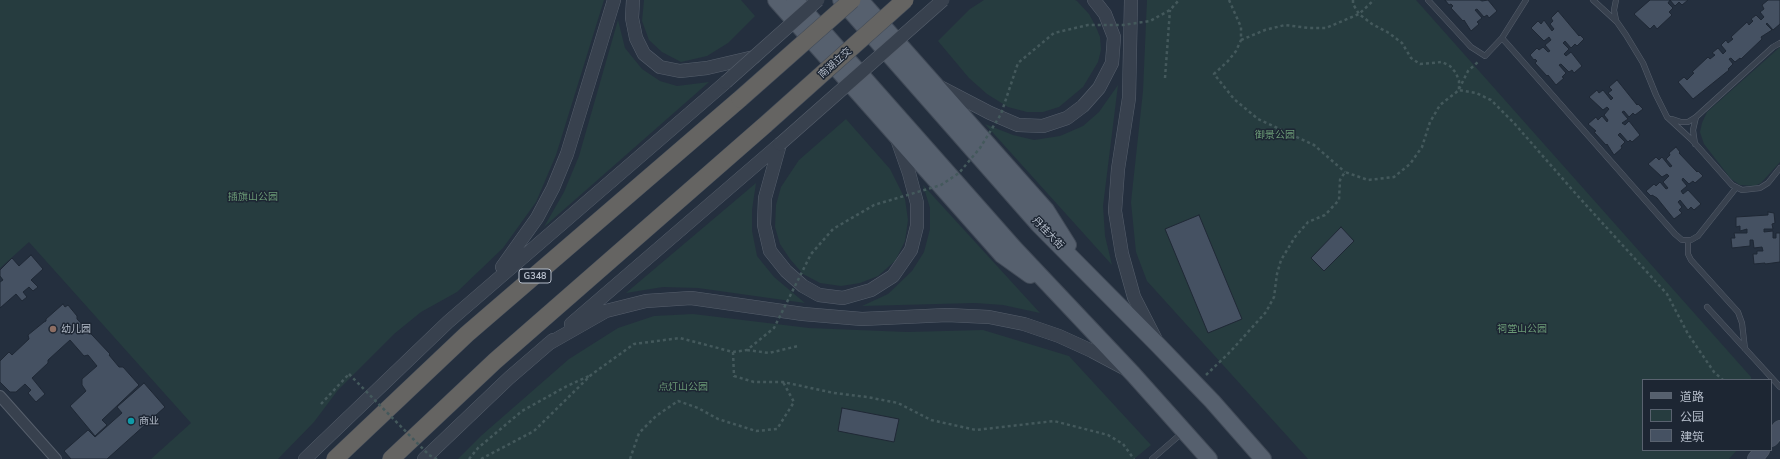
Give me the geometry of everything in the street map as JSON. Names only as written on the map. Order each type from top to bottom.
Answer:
[{"type":"highway","name":"G348","points":[[335,459],[467,334],[740,99],[852,0]]},
{"type":"highway","name":"南湖立交","points":[[391,459],[495,361],[765,125],[905,0]]},
{"type":"main road","points":[[776,0],[1002,254],[1062,299]]},
{"type":"main road","points":[[795,0],[1010,243],[1134,374],[1209,459]]},
{"type":"main road","name":"丹桂大街","points":[[841,0],[1039,225],[1157,344],[1263,459]]},
{"type":"main road","points":[[860,0],[1046,210],[1086,271]]},
{"type":"main road","points":[[1772,438],[1780,428]]},
{"type":"main road","points":[[1755,459],[1761,451]]},
{"type":"street","points":[[484,290],[537,218],[553,188],[567,154],[614,0]]},
{"type":"street","points":[[633,0],[632,18],[636,38],[644,54],[660,67],[680,71],[707,68],[754,57]]},
{"type":"street","points":[[304,459],[442,327],[726,82],[818,0]]},
{"type":"street","points":[[424,459],[509,378],[780,144],[943,0]]},
{"type":"street","points":[[935,84],[990,113],[1018,125],[1043,126],[1067,118],[1083,106],[1099,88],[1112,63],[1114,37],[1105,14],[1094,0]]},
{"type":"street","points":[[1131,0],[1128,98],[1118,169],[1115,211],[1122,254],[1134,297],[1157,344]]},
{"type":"street","points":[[780,144],[765,198],[764,225],[770,251],[786,271],[803,286],[819,295],[843,298],[871,290],[893,276],[911,250],[917,226],[917,202],[909,173],[895,134]]},
{"type":"street","points":[[548,344],[606,311],[646,301],[691,298],[803,314],[862,319],[947,315],[989,317],[1024,324],[1059,336],[1092,350],[1134,374]]},
{"type":"street","points":[[0,396],[56,459]]},
{"type":"lane","points":[[1428,0],[1471,47],[1486,56],[1502,38],[1526,0]]},
{"type":"lane","points":[[1593,0],[1617,22],[1636,49],[1667,117],[1696,144],[1725,178],[1736,188],[1750,190],[1760,188],[1768,183],[1780,168]]},
{"type":"lane","points":[[1616,0],[1614,10],[1617,22]]},
{"type":"lane","points":[[1502,38],[1675,234],[1682,240],[1695,238],[1701,234],[1736,188]]},
{"type":"lane","points":[[1667,117],[1681,122],[1688,122],[1696,117],[1773,47],[1780,43]]},
{"type":"lane","points":[[1696,117],[1693,130],[1696,144]]},
{"type":"lane","points":[[1688,240],[1688,254],[1691,260],[1738,312],[1742,323],[1745,349]]},
{"type":"lane","points":[[1707,307],[1780,387]]},
{"type":"lane","points":[[1152,459],[1184,431]]},
{"type":"path","points":[[747,350],[774,328],[811,254],[833,229],[874,205],[906,194],[941,185],[959,173],[980,148],[1001,114],[1018,63],[1054,33],[1088,25],[1123,25],[1150,21],[1170,10],[1179,0]]},
{"type":"path","points":[[1230,0],[1241,27],[1241,40],[1236,51],[1228,62],[1214,74],[1234,99],[1258,119],[1314,145],[1345,172],[1368,180],[1394,177],[1410,164],[1422,147],[1430,122],[1440,105],[1459,90],[1468,71],[1486,56]]},
{"type":"path","points":[[1353,0],[1353,4],[1359,14],[1402,43],[1411,58],[1420,64],[1442,62],[1450,66],[1456,73],[1459,81],[1459,90]]},
{"type":"path","points":[[1241,40],[1265,30],[1285,26],[1326,28],[1359,14],[1374,0]]},
{"type":"path","points":[[1165,78],[1170,10]]},
{"type":"path","points":[[1459,90],[1476,93],[1491,100],[1514,122],[1576,194],[1667,294],[1688,334],[1714,372],[1723,379]]},
{"type":"path","points":[[1196,385],[1230,352],[1266,312],[1274,297],[1277,274],[1281,260],[1295,237],[1308,222],[1325,215],[1339,200],[1340,180],[1345,172]]},
{"type":"path","points":[[481,459],[534,431],[591,375],[634,344],[680,338],[733,352],[747,350],[769,353],[798,346]]},
{"type":"path","points":[[733,352],[734,376],[754,382],[783,382],[834,393],[898,403],[931,420],[976,430],[1054,421],[1108,434],[1124,444],[1134,459]]},
{"type":"path","points":[[321,404],[349,374],[429,455],[437,459]]},
{"type":"path","points":[[469,459],[478,448],[522,411],[567,386],[591,375]]},
{"type":"path","points":[[630,459],[639,433],[656,416],[678,402],[698,408],[718,419],[756,431],[777,429],[794,402],[783,382]]},
{"type":"green space","name":"插旗山公园","points":[[0,0],[604,0],[556,155],[536,202],[503,248],[457,292],[421,312],[394,334],[338,390],[314,422],[278,459],[151,459],[191,423],[29,242],[0,268]]},
{"type":"green space","points":[[644,0],[741,0],[755,16],[728,43],[707,56],[681,62],[662,52],[649,40],[642,21]]},
{"type":"green space","points":[[984,0],[1077,1],[1089,14],[1096,27],[1100,37],[1101,50],[1098,62],[1083,87],[1059,107],[1043,112],[1027,112],[1008,107],[987,94],[969,78],[938,41],[970,9]]},
{"type":"green space","points":[[1147,0],[1416,0],[1751,377],[1751,379],[1642,379],[1642,451],[1736,451],[1729,459],[1308,459],[1147,281],[1136,252],[1131,202],[1143,91]]},
{"type":"green space","points":[[618,20],[625,48],[642,69],[660,81],[677,86],[709,82],[544,227],[564,192],[579,156]]},
{"type":"green space","points":[[1780,47],[1780,162],[1761,183],[1754,186],[1740,185],[1731,179],[1704,144],[1700,132],[1702,123],[1707,112]]},
{"type":"green space","points":[[1118,85],[1103,206],[1105,236],[1112,265],[985,124],[1013,135],[1034,140],[1060,136],[1083,126],[1099,112]]},
{"type":"green space","points":[[846,119],[890,169],[905,199],[908,220],[905,241],[895,261],[878,276],[860,283],[841,286],[820,283],[803,274],[780,244],[775,227],[776,205],[781,187],[799,160]]},
{"type":"green space","points":[[756,183],[752,210],[752,231],[757,256],[774,277],[805,303],[698,288],[663,287],[626,293]]},
{"type":"green space","points":[[923,185],[1040,313],[1003,305],[975,303],[862,306],[888,294],[912,271],[924,252],[930,229],[930,208]]},
{"type":"green space","name":"点灯山公园","points":[[693,314],[809,328],[907,332],[983,330],[1069,356],[1151,445],[1134,459],[458,459],[482,435],[569,359],[618,328],[654,316]]},
{"type":"building","points":[[1445,0],[1488,0],[1497,11],[1489,18],[1487,15],[1484,17],[1477,9],[1475,10],[1482,18],[1477,22],[1479,24],[1471,31],[1464,20],[1463,21],[1451,8],[1453,6],[1451,4],[1449,5]]},
{"type":"building","points":[[1650,0],[1670,0],[1668,3],[1673,8],[1669,12],[1672,15],[1657,29],[1654,25],[1650,29],[1634,14]]},
{"type":"building","points":[[1670,0],[1688,0],[1682,5],[1679,2],[1675,6]]},
{"type":"building","points":[[1768,0],[1780,0],[1780,24],[1773,30],[1767,23],[1766,24],[1772,30],[1761,37],[1762,39],[1741,59],[1740,58],[1735,62],[1731,58],[1729,59],[1733,64],[1728,69],[1729,70],[1693,99],[1678,82],[1684,77],[1687,80],[1694,73],[1692,72],[1708,57],[1710,59],[1715,55],[1712,53],[1718,48],[1723,54],[1726,51],[1721,45],[1726,40],[1728,43],[1733,39],[1731,37],[1747,22],[1749,25],[1753,21],[1751,19],[1756,15],[1761,20],[1764,17],[1760,12],[1764,9],[1762,5]]},
{"type":"building","points":[[1558,11],[1579,36],[1580,35],[1584,39],[1577,46],[1575,44],[1571,48],[1565,41],[1563,43],[1569,49],[1564,54],[1566,56],[1571,52],[1582,66],[1574,73],[1572,70],[1569,72],[1561,64],[1559,65],[1566,73],[1562,77],[1564,78],[1556,85],[1535,63],[1537,61],[1530,55],[1537,48],[1539,50],[1543,47],[1548,52],[1550,51],[1545,45],[1551,40],[1549,37],[1544,41],[1531,28],[1538,21],[1541,24],[1544,20],[1552,31],[1554,29],[1550,24],[1553,21],[1551,18]]},
{"type":"building","points":[[1617,80],[1637,105],[1638,104],[1643,109],[1635,115],[1633,113],[1629,117],[1624,111],[1622,112],[1628,119],[1622,123],[1625,125],[1629,121],[1640,135],[1632,142],[1630,140],[1628,142],[1620,133],[1618,135],[1625,142],[1621,146],[1622,148],[1614,155],[1607,144],[1606,145],[1594,132],[1596,131],[1588,124],[1596,117],[1598,120],[1602,116],[1607,122],[1608,120],[1604,115],[1609,109],[1607,107],[1603,110],[1589,97],[1597,90],[1599,93],[1603,90],[1611,100],[1613,98],[1608,93],[1612,90],[1609,87]]},
{"type":"building","points":[[1676,147],[1680,152],[1679,153],[1697,172],[1698,171],[1703,176],[1695,183],[1693,181],[1689,184],[1683,178],[1682,180],[1687,186],[1681,191],[1683,194],[1688,190],[1701,204],[1694,210],[1691,207],[1688,210],[1680,200],[1678,202],[1682,207],[1679,210],[1682,213],[1674,219],[1657,198],[1652,195],[1651,196],[1646,191],[1654,184],[1656,186],[1660,182],[1666,189],[1668,188],[1663,182],[1669,176],[1667,174],[1662,177],[1648,164],[1656,157],[1659,160],[1662,157],[1670,167],[1672,166],[1666,159],[1670,155],[1669,153]]},
{"type":"building","points":[[1768,212],[1774,213],[1775,223],[1772,224],[1773,229],[1764,229],[1764,232],[1773,231],[1773,238],[1776,238],[1776,233],[1780,233],[1780,262],[1754,264],[1753,254],[1757,254],[1757,251],[1763,251],[1762,247],[1754,248],[1753,240],[1750,240],[1750,246],[1732,248],[1731,238],[1735,238],[1734,233],[1747,233],[1747,229],[1740,231],[1740,226],[1736,227],[1736,217],[1768,215]]},
{"type":"building","points":[[1199,215],[1242,319],[1208,333],[1165,229]]},
{"type":"building","points":[[1341,227],[1354,241],[1324,271],[1311,258]]},
{"type":"building","points":[[31,255],[43,269],[31,280],[38,287],[33,291],[29,287],[23,292],[27,297],[22,301],[16,294],[0,308],[0,282],[3,280],[0,276],[0,270],[12,258],[19,266]]},
{"type":"building","points":[[63,304],[65,307],[68,305],[77,316],[77,319],[110,354],[109,355],[119,367],[123,367],[139,385],[102,420],[107,425],[95,436],[70,406],[86,391],[82,385],[82,379],[97,366],[88,355],[84,356],[70,340],[48,360],[48,363],[32,378],[45,394],[36,402],[28,393],[31,390],[25,384],[16,392],[10,392],[0,382],[0,361],[9,352],[12,355],[29,339],[28,335],[46,321],[46,319]]},
{"type":"building","name":"商业","points":[[144,383],[165,407],[107,459],[71,459],[64,451],[88,430],[95,437],[122,413],[117,407]]},
{"type":"building","points":[[842,408],[899,419],[894,442],[838,431]]},
{"type":"place","name":"幼儿园","points":[[53,329]]},
{"type":"place","name":"商业","points":[[131,421]]},
{"type":"park label","name":"御景公园","points":[[1275,135]]},
{"type":"park label","name":"祠堂山公园","points":[[1522,329]]}]
